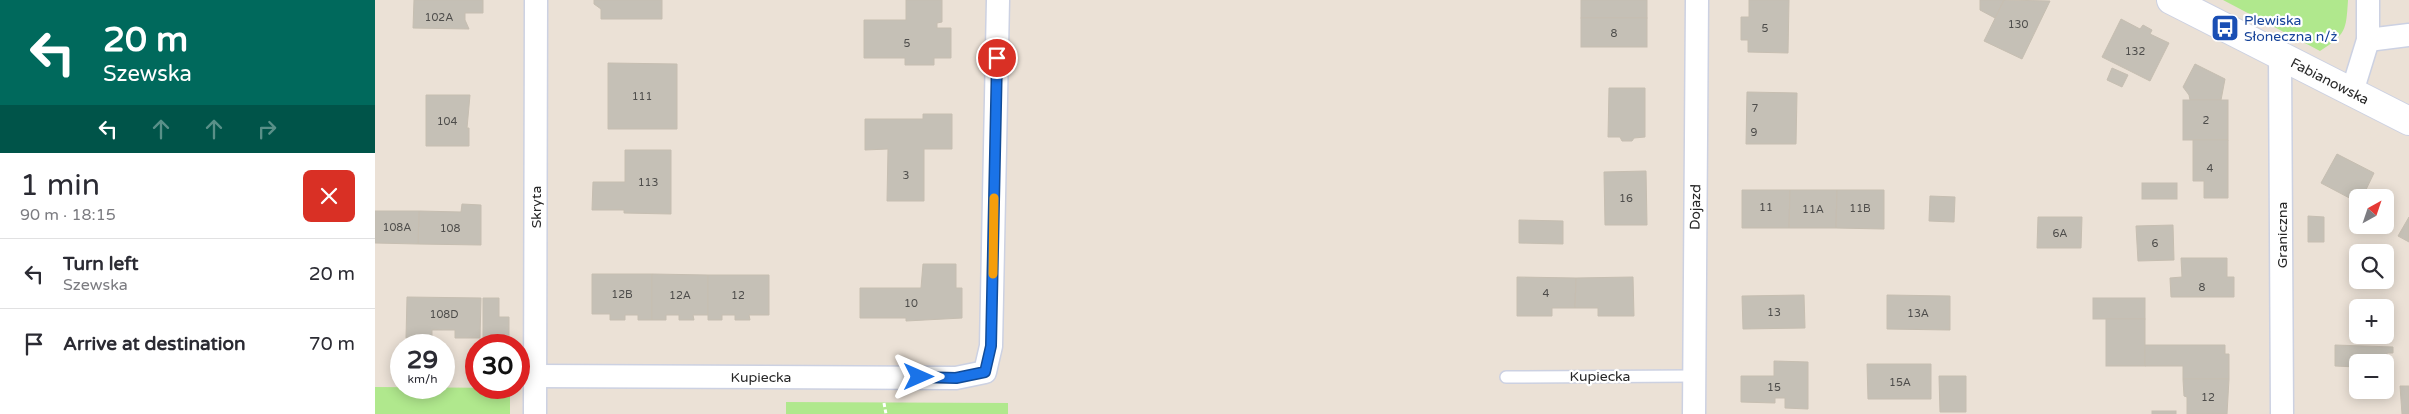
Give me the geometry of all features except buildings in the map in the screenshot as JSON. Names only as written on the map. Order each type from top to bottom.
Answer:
[{"type":"street","name":"Skryta","points":[[535,414],[537,0]]},
{"type":"street","name":"Kupiecka","points":[[535,376],[956,378],[985,372],[991,346],[998,0]]},
{"type":"street","name":"Dojazd","points":[[1694,414],[1697,0]]},
{"type":"street","name":"Fabianowska","points":[[2171,0],[2409,121]]},
{"type":"street","points":[[2351,92],[2368,40],[2369,0]]},
{"type":"street","points":[[2368,40],[2409,35]]},
{"type":"street","name":"Graniczna","points":[[2280,55],[2282,414]]},
{"type":"lane","name":"Kupiecka","points":[[1506,377],[1694,376]]},
{"type":"path","points":[[884,403],[886,414]]},
{"type":"green space","points":[[2223,0],[2348,0],[2343,31],[2340,36],[2320,51]]},
{"type":"green space","points":[[375,387],[390,387],[390,399],[455,399],[455,388],[465,388],[465,399],[510,399],[510,414],[375,414]]},
{"type":"green space","points":[[786,402],[1008,403],[1008,414],[786,414]]},
{"type":"slow traffic","points":[[993,274],[994,198]]},
{"type":"place","name":"Plewiska Słoneczna n/ż","points":[[2225,28]]},
{"type":"route","points":[[919,377],[956,378],[985,372],[991,346],[997,58]]}]
